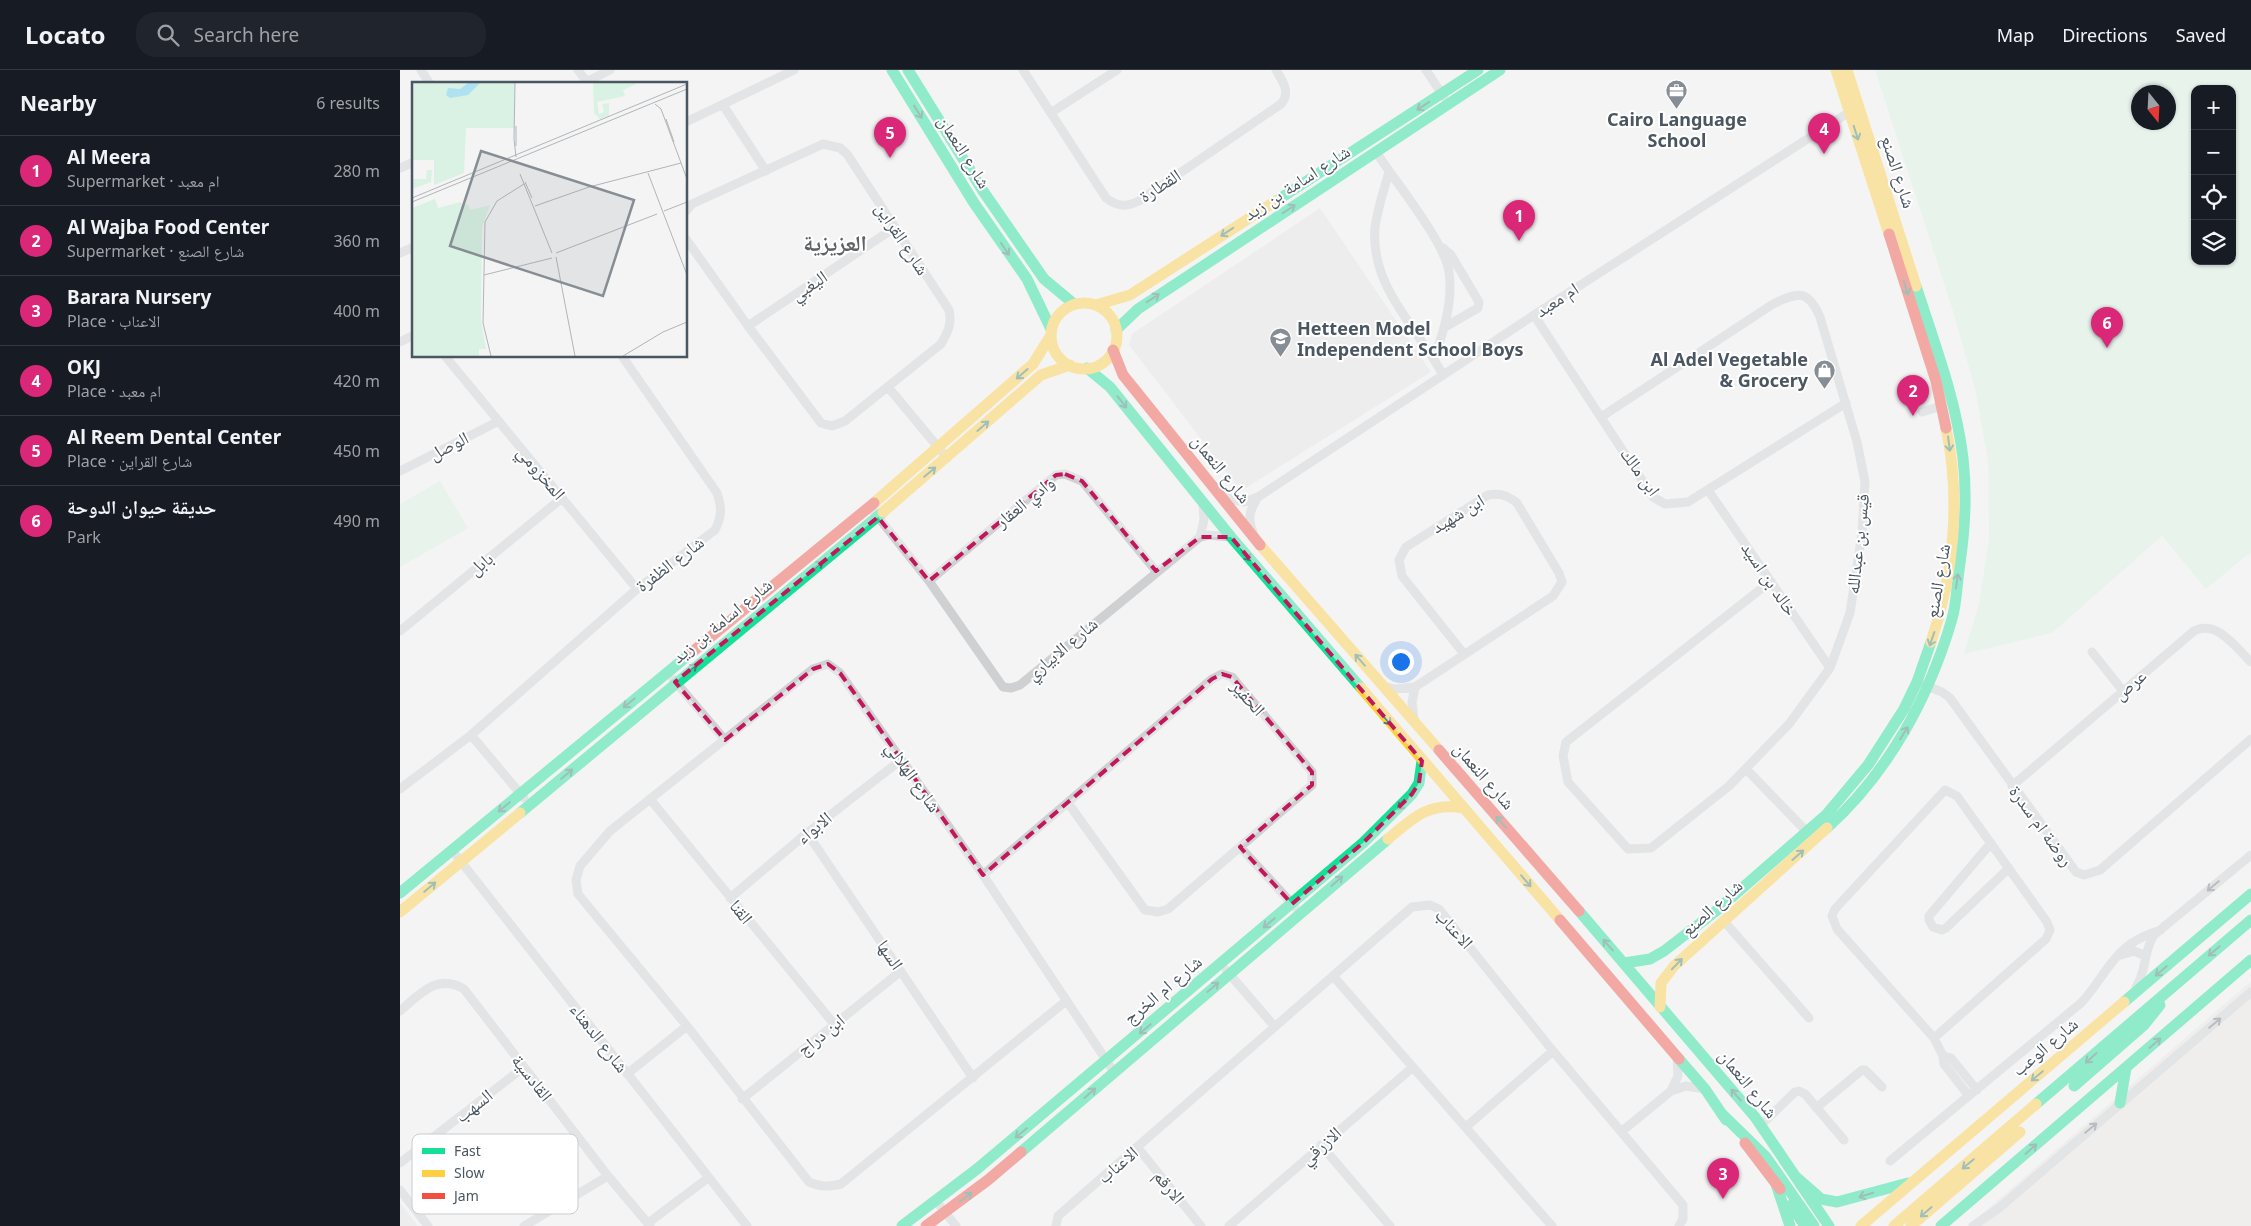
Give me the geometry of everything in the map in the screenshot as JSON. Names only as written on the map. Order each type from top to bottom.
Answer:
[{"type":"street","points":[[421,70],[429,82]]},
{"type":"street","points":[[578,70],[586,82]]},
{"type":"street","points":[[589,82],[610,70]]},
{"type":"street","points":[[688,121],[794,70]]},
{"type":"street","name":"شارع النعمان","points":[[892,70],[966,190],[1044,308],[1051,332]]},
{"type":"street","name":"شارع النعمان","points":[[908,70],[982,191],[1039,271],[1059,293],[1074,304]]},
{"type":"street","name":"القطارة","points":[[1024,70],[1106,198],[1119,206],[1129,206],[1139,201],[1281,104],[1285,99],[1286,91],[1284,83],[1276,70]]},
{"type":"street","points":[[1052,112],[1117,70]]},
{"type":"street","points":[[1426,70],[1449,104]]},
{"type":"street","name":"شارع اسامة بن زيد","points":[[1096,305],[1130,295],[1478,70]]},
{"type":"street","name":"شارع اسامة بن زيد","points":[[1116,330],[1138,309],[1500,70]]},
{"type":"street","name":"شارع الصنع","points":[[1660,1006],[1661,983],[1674,966],[1722,920],[1815,840],[1850,807],[1884,762],[1907,728],[1923,684],[1952,618],[1965,527],[1963,458],[1948,385],[1854,109],[1836,70]]},
{"type":"street","name":"شارع الصنع","points":[[1624,963],[1650,959],[1664,951],[1716,911],[1826,815],[1868,765],[1904,709],[1923,684],[1942,610],[1952,548],[1953,483],[1947,433],[1936,381],[1854,109],[1847,70]]},
{"type":"street","points":[[723,105],[766,171]]},
{"type":"street","name":"ام معبد","points":[[1220,496],[1236,502],[1244,502],[1258,497],[1534,315],[1854,109]]},
{"type":"street","name":"شارع القراين","points":[[688,209],[692,204],[823,144],[840,148],[847,154],[949,310],[951,321],[941,344],[845,421],[832,426],[821,423],[688,242]]},
{"type":"street","points":[[1376,152],[1438,245],[1449,271],[1450,297],[1445,327],[1434,358]]},
{"type":"street","points":[[400,168],[412,163]]},
{"type":"street","points":[[1389,172],[1375,227],[1378,261],[1389,292],[1434,358],[1443,375]]},
{"type":"street","name":"اليغبي","points":[[748,326],[894,228]]},
{"type":"street","points":[[1438,245],[1451,255],[1480,302],[1475,309],[1445,327]]},
{"type":"street","points":[[400,253],[412,248]]},
{"type":"street","name":"قيس بن عبدالله","points":[[1601,417],[1773,304],[1790,296],[1803,295],[1813,301],[1820,317],[1857,442],[1865,482],[1862,533],[1850,613],[1830,668],[1789,724],[1730,786],[1652,848],[1628,848],[1568,782],[1563,756],[1566,742],[1771,581]]},
{"type":"street","points":[[1074,304],[1096,305],[1109,315],[1116,330],[1113,350],[1103,362],[1087,368],[1070,365],[1056,353],[1051,332],[1059,314],[1074,304]]},
{"type":"street","name":"ابن مالك","points":[[1534,315],[1653,497],[1665,504],[1688,502],[1846,403]]},
{"type":"street","name":"شارع اسامة بن زيد","points":[[400,893],[870,507],[1033,364],[1051,332]]},
{"type":"street","points":[[400,342],[412,336]]},
{"type":"street","name":"شارع النعمان","points":[[1113,350],[1115,360],[1123,374],[1256,540],[1624,963],[1760,1126],[1828,1226]]},
{"type":"street","name":"المخزومي","points":[[447,358],[637,589]]},
{"type":"street","name":"شارع الظفرة","points":[[400,789],[471,735],[637,589],[715,530],[721,518],[722,507],[717,494],[623,358]]},
{"type":"street","name":"شارع اسامة بن زيد","points":[[400,912],[675,682],[878,517],[1041,375],[1070,365]]},
{"type":"street","name":"شارع النعمان","points":[[1087,368],[1110,387],[1203,504],[1705,1089],[1721,1113],[1775,1181],[1805,1226]]},
{"type":"street","points":[[888,387],[947,458]]},
{"type":"street","points":[[1922,412],[1941,406]]},
{"type":"street","name":"الوصل","points":[[400,471],[499,421]]},
{"type":"street","name":"وادي العقار","points":[[929,582],[1056,475],[1066,474],[1082,480],[1156,571]]},
{"type":"street","name":"خالد بن اسيد","points":[[1708,490],[1830,668]]},
{"type":"street","name":"ابن شهيد","points":[[1415,687],[1553,596],[1562,582],[1560,573],[1517,503],[1509,496],[1499,493],[1488,495],[1406,547],[1399,560],[1402,576],[1464,654]]},
{"type":"street","points":[[1256,540],[1250,518],[1252,506],[1258,497]]},
{"type":"street","name":"بابل","points":[[400,631],[562,498]]},
{"type":"street","points":[[1203,504],[1204,520],[1200,537],[1210,535],[1231,537]]},
{"type":"street","name":"شارع الابياري","points":[[870,507],[929,582],[1003,687],[1011,688],[1020,685],[1156,571],[1200,537]]},
{"type":"street","name":"عرص","points":[[2012,786],[2194,631],[2202,627],[2223,634],[2251,662]]},
{"type":"street","points":[[2092,652],[2123,691]]},
{"type":"street","name":"شارع الهلالي","points":[[1066,1001],[840,1184],[820,1187],[809,1182],[742,1099],[688,1026],[578,894],[576,880],[580,866],[610,831],[813,668],[828,664],[840,672],[983,875],[1114,1072]]},
{"type":"street","points":[[667,672],[724,740]]},
{"type":"street","name":"الحفير","points":[[983,875],[1212,679],[1222,674],[1232,677],[1312,772],[1312,785],[1168,909],[1158,912],[1145,910],[1068,803]]},
{"type":"street","name":"روضة ام سدرة","points":[[1923,684],[1942,692],[1950,698],[2076,872],[2084,875],[2100,870],[2251,739]]},
{"type":"street","points":[[1383,686],[1396,689],[1415,687],[1412,713],[1416,724]]},
{"type":"street","points":[[471,735],[529,805]]},
{"type":"street","name":"الابواء","points":[[730,898],[807,833],[901,760]]},
{"type":"street","name":"شارع ام الخرج","points":[[902,1226],[978,1169],[1364,842],[1412,794],[1419,783],[1422,761]]},
{"type":"street","points":[[1746,769],[1815,840]]},
{"type":"street","points":[[1934,1038],[2046,939],[2050,930],[2047,922],[1957,796],[1945,790],[1835,909],[1832,916],[1837,928],[1934,1038],[1943,1056],[1944,1064],[1969,1096]]},
{"type":"street","name":"القنا","points":[[650,799],[834,1024]]},
{"type":"street","name":"شارع ام الخرج","points":[[926,1226],[988,1180],[1372,852],[1426,810],[1438,805],[1463,808]]},
{"type":"street","name":"السها","points":[[807,833],[973,1078]]},
{"type":"street","points":[[1991,843],[1929,916],[1933,927],[1942,930],[1946,928],[2009,868]]},
{"type":"street","points":[[1240,847],[1300,913]]},
{"type":"street","name":"شارع الدهناء","points":[[452,850],[747,1226]]},
{"type":"street","points":[[2127,1000],[2143,976],[2150,941],[2251,855]]},
{"type":"street","name":"شارع الوعب","points":[[1861,1226],[2251,894]]},
{"type":"street","name":"الاعناب","points":[[1056,1226],[1058,1216],[1412,908],[1430,904],[1439,909],[1553,1051],[1683,1205],[1683,1219],[1679,1226]]},
{"type":"street","points":[[1722,920],[1809,1018]]},
{"type":"street","points":[[1894,1226],[2052,1093],[2167,991],[2251,920]]},
{"type":"street","points":[[1890,1161],[2080,1003],[2118,956],[2137,940],[2161,930]]},
{"type":"street","points":[[2118,956],[2134,951],[2146,956]]},
{"type":"street","points":[[1941,1226],[2251,960]]},
{"type":"street","points":[[1221,964],[1275,1027]]},
{"type":"street","name":"ابن دراج","points":[[742,1099],[901,971]]},
{"type":"street","points":[[1334,977],[1552,1226]]},
{"type":"street","name":"القادسية","points":[[400,1011],[427,988],[445,982],[455,983],[464,989],[576,1134]]},
{"type":"street","points":[[1911,1226],[2144,1024],[2161,1003],[2167,991]]},
{"type":"street","points":[[1972,1226],[1999,1208],[2251,992]]},
{"type":"street","points":[[627,1074],[688,1026]]},
{"type":"street","points":[[1466,1127],[1553,1051]]},
{"type":"street","points":[[1671,1091],[1678,1076],[1676,1056]]},
{"type":"street","points":[[1943,1056],[1951,1058],[1977,1090]]},
{"type":"street","name":"السهب","points":[[437,1134],[524,1067]]},
{"type":"street","name":"الازرقي","points":[[1229,1226],[1413,1067]]},
{"type":"street","points":[[2120,1103],[2126,1068]]},
{"type":"street","points":[[1816,1108],[1862,1070],[1865,1070],[1882,1087]]},
{"type":"street","points":[[1622,1132],[1671,1091],[1686,1086],[1705,1089]]},
{"type":"street","points":[[1760,1126],[1795,1092],[1799,1091],[1805,1094],[1844,1140]]},
{"type":"street","points":[[1721,1113],[1766,1157],[1814,1226]]},
{"type":"street","name":"القادسية","points":[[578,1137],[649,1225],[708,1178]]},
{"type":"street","points":[[1321,1146],[1390,1226]]},
{"type":"street","name":"الارقم","points":[[1138,1148],[1201,1226]]},
{"type":"street","name":"السهب","points":[[400,1163],[412,1154]]},
{"type":"street","points":[[578,1194],[608,1176]]},
{"type":"street","points":[[1796,1177],[1821,1199],[1837,1202],[1913,1181]]},
{"type":"street","points":[[1775,1181],[1790,1226]]},
{"type":"street","points":[[400,1190],[412,1205]]},
{"type":"street","points":[[936,1201],[956,1226]]},
{"type":"street","points":[[419,1214],[428,1226]]},
{"type":"street","points":[[524,1226],[544,1214]]},
{"type":"highlighted area","points":[[1065,474],[1082,481],[1156,571],[1200,537],[1231,537],[1422,761],[1419,783],[1412,794],[1364,842],[1292,904],[1240,847],[1312,785],[1312,772],[1232,677],[1222,674],[1212,679],[983,875],[840,673],[828,664],[813,669],[725,740],[675,682],[878,517],[929,581],[1056,475]]},
{"type":"shaded area","name":"Hetteen Model Independent School Boys","points":[[1320,208],[1431,372],[1241,491],[1129,345],[1132,334]]},
{"type":"shaded area","points":[[2251,981],[2251,1226],[1968,1226]]},
{"type":"shaded area","points":[[400,1203],[418,1226],[400,1226]]},
{"type":"green space","points":[[1875,70],[2251,70],[2251,552],[2206,589],[2162,536],[2052,633],[1964,654],[1979,604],[1989,538],[1988,461],[1975,388],[1952,308]]},
{"type":"green space","points":[[440,481],[468,528],[400,567],[400,504]]},
{"type":"traffic: fast","points":[[892,70],[974,203],[1027,279],[1051,329]]},
{"type":"traffic: fast","points":[[908,70],[983,191],[1044,279],[1074,304]]},
{"type":"traffic: fast","points":[[1276,201],[1478,70]]},
{"type":"traffic: fast","points":[[1116,330],[1138,309],[1500,70]]},
{"type":"traffic: fast","points":[[1827,828],[1869,783],[1904,732],[1943,648],[1955,606],[1964,524],[1965,484],[1963,458],[1950,392],[1916,286]]},
{"type":"traffic: fast","points":[[1087,368],[1110,387],[1231,537],[1361,688]]},
{"type":"traffic: fast","points":[[520,813],[883,512]]},
{"type":"traffic: fast","points":[[1624,963],[1650,959],[1664,951],[1716,911],[1826,815],[1868,765],[1904,709],[1917,682],[1931,642]]},
{"type":"traffic: fast","points":[[400,893],[691,653]]},
{"type":"traffic: fast","points":[[902,1226],[977,1169],[1364,842],[1412,794],[1419,783],[1422,761]]},
{"type":"traffic: fast","points":[[1021,1152],[1388,839]]},
{"type":"traffic: fast","points":[[2124,1002],[2251,894]]},
{"type":"traffic: fast","points":[[1579,911],[1755,1117],[1829,1226]]},
{"type":"traffic: fast","points":[[2036,1104],[2251,920]]},
{"type":"traffic: fast","points":[[1941,1226],[2251,960]]},
{"type":"traffic: fast","points":[[2074,1086],[2144,1025],[2160,1005]]},
{"type":"traffic: fast","points":[[1679,1059],[1705,1089],[1726,1120]]},
{"type":"traffic: fast","points":[[2120,1103],[2126,1068]]},
{"type":"traffic: fast","points":[[1721,1113],[1766,1157],[1814,1226]]},
{"type":"traffic: fast","points":[[1796,1177],[1821,1199],[1837,1202],[1908,1183]]},
{"type":"traffic: fast","points":[[1775,1181],[1790,1226]]},
{"type":"traffic: fast","points":[[1791,1205],[1805,1226]]},
{"type":"traffic: slow","points":[[1836,70],[1889,234]]},
{"type":"traffic: slow","points":[[1847,70],[1916,286]]},
{"type":"traffic: slow","points":[[1096,305],[1130,295],[1276,201]]},
{"type":"traffic: slow","points":[[1084,303],[1097,306],[1107,313],[1114,323],[1117,336],[1114,349],[1107,359],[1097,366],[1084,369],[1071,366],[1061,359],[1054,349],[1051,336],[1054,323],[1061,313],[1071,306],[1084,303]]},
{"type":"traffic: slow","points":[[874,503],[1033,364],[1051,335]]},
{"type":"traffic: slow","points":[[883,512],[1041,375],[1070,365]]},
{"type":"traffic: slow","points":[[1931,642],[1945,590],[1953,536],[1953,482],[1946,428]]},
{"type":"traffic: slow","points":[[1260,545],[1439,750]]},
{"type":"traffic: slow","points":[[1361,688],[1560,920]]},
{"type":"traffic: slow","points":[[1388,839],[1405,824],[1422,813],[1440,807],[1463,808]]},
{"type":"traffic: slow","points":[[400,912],[520,813]]},
{"type":"traffic: slow","points":[[1660,1007],[1661,983],[1674,966],[1827,828]]},
{"type":"traffic: slow","points":[[1861,1226],[2124,1002]]},
{"type":"traffic: slow","points":[[1894,1226],[2036,1104]]},
{"type":"traffic: slow","points":[[1911,1226],[2020,1132]]},
{"type":"traffic: jam","points":[[1889,234],[1936,381],[1946,428]]},
{"type":"traffic: jam","points":[[1113,350],[1123,375],[1260,545]]},
{"type":"traffic: jam","points":[[691,653],[874,503]]},
{"type":"traffic: jam","points":[[1439,750],[1579,911]]},
{"type":"traffic: jam","points":[[1560,920],[1679,1059]]},
{"type":"traffic: jam","points":[[1745,1143],[1780,1189]]},
{"type":"traffic: jam","points":[[926,1226],[988,1180],[1021,1152]]},
{"type":"place","name":"Cairo Language School","points":[[1677,109]]},
{"type":"place","name":"OKJ","points":[[1824,154]]},
{"type":"place","name":"Al Reem Dental Center","points":[[890,158]]},
{"type":"place","name":"Al Meera","points":[[1519,241]]},
{"type":"place","name":"حديقة حيوان الدوحة","points":[[2107,348]]},
{"type":"place","name":"Hetteen Model Independent School Boys","points":[[1281,358]]},
{"type":"place","name":"Al Adel Vegetable & Grocery","points":[[1824,389]]},
{"type":"place","name":"Al Wajba Food Center","points":[[1913,416]]},
{"type":"place","name":"Barara Nursery","points":[[1723,1199]]},
{"type":"district","name":"العزيزية","points":[[835,243]]}]
